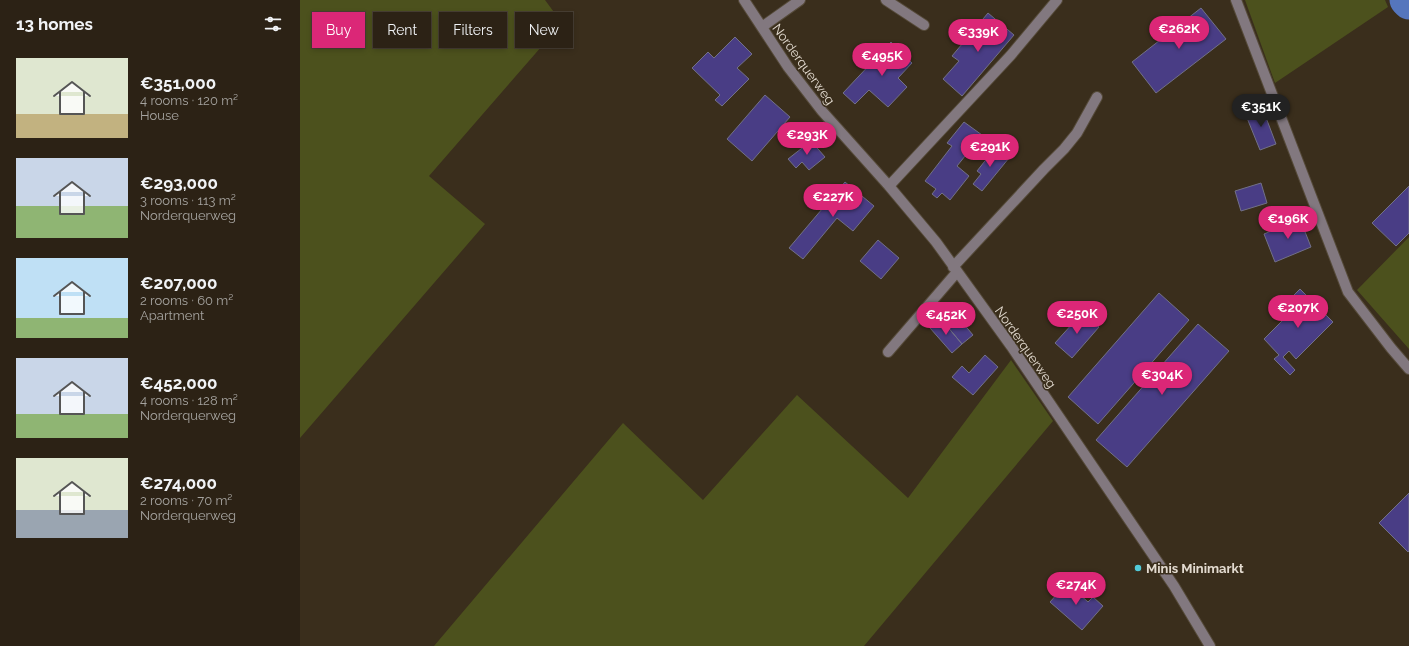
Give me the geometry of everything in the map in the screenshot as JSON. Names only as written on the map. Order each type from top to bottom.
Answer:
[{"type":"street","name":"Norderquerweg","points":[[744,0],[788,67],[822,111],[889,186],[936,242],[1011,346],[1174,586],[1210,646]]},
{"type":"street","points":[[762,27],[800,0]]},
{"type":"street","points":[[886,0],[924,25]]},
{"type":"street","points":[[889,186],[1011,55],[1057,0]]},
{"type":"street","points":[[1236,0],[1348,292],[1391,348],[1409,368]]},
{"type":"street","points":[[888,352],[955,269],[1044,169],[1064,149],[1077,133],[1097,97]]},
{"type":"green space","points":[[300,0],[545,0],[554,12],[515,12],[515,48],[540,48],[429,176],[485,224],[300,438]]},
{"type":"green space","points":[[1245,0],[1385,0],[1388,7],[1275,83]]},
{"type":"green space","points":[[1409,237],[1409,349],[1357,290]]},
{"type":"green space","points":[[1011,360],[1053,421],[864,646],[434,646],[623,423],[703,500],[797,395],[908,498]]},
{"type":"building","points":[[1201,8],[1226,39],[1156,93],[1132,62]]},
{"type":"building","points":[[988,13],[1014,35],[962,96],[943,79],[959,61],[952,56]]},
{"type":"building","points":[[735,37],[752,54],[737,68],[749,79],[722,106],[715,100],[720,95],[692,68],[708,52],[714,58]]},
{"type":"building","points":[[891,42],[912,63],[898,78],[907,87],[888,107],[869,90],[855,104],[843,93]]},
{"type":"building","points":[[765,95],[790,117],[752,161],[727,139]]},
{"type":"building","points":[[1262,107],[1276,144],[1260,150],[1245,113]]},
{"type":"building","points":[[964,122],[982,135],[957,166],[969,176],[950,200],[942,193],[937,198],[932,194],[936,189],[925,181],[952,146],[947,143]]},
{"type":"building","points":[[811,141],[825,157],[809,170],[802,162],[796,168],[788,159]]},
{"type":"building","points":[[996,147],[1009,158],[982,191],[973,184],[981,174],[977,171]]},
{"type":"building","points":[[845,182],[874,206],[853,231],[837,218],[803,259],[789,248]]},
{"type":"building","points":[[1261,183],[1267,203],[1241,211],[1235,191]]},
{"type":"building","points":[[1409,186],[1409,233],[1396,246],[1372,223]]},
{"type":"building","points":[[1300,219],[1311,247],[1275,262],[1264,234]]},
{"type":"building","points":[[878,240],[899,258],[881,279],[860,261]]},
{"type":"building","points":[[1300,289],[1333,322],[1296,359],[1289,351],[1283,357],[1295,370],[1290,375],[1274,359],[1279,355],[1264,339],[1294,309],[1287,302]]},
{"type":"building","points":[[1159,293],[1189,320],[1098,424],[1068,397]]},
{"type":"building","points":[[952,310],[973,335],[962,344],[941,319]]},
{"type":"building","points":[[1082,313],[1099,327],[1072,358],[1055,343]]},
{"type":"building","points":[[941,319],[962,344],[952,353],[930,328]]},
{"type":"building","points":[[1198,324],[1229,351],[1127,467],[1096,440]]},
{"type":"building","points":[[985,355],[998,367],[973,395],[952,377],[962,366],[969,373]]},
{"type":"building","points":[[1409,493],[1409,551],[1408,552],[1379,523]]},
{"type":"building","points":[[1067,583],[1088,602],[1093,597],[1103,606],[1082,630],[1050,602]]},
{"type":"waterway","points":[[1406,0],[1409,3]]},
{"type":"place","name":"Minis Minimarkt","points":[[1138,568]]}]
